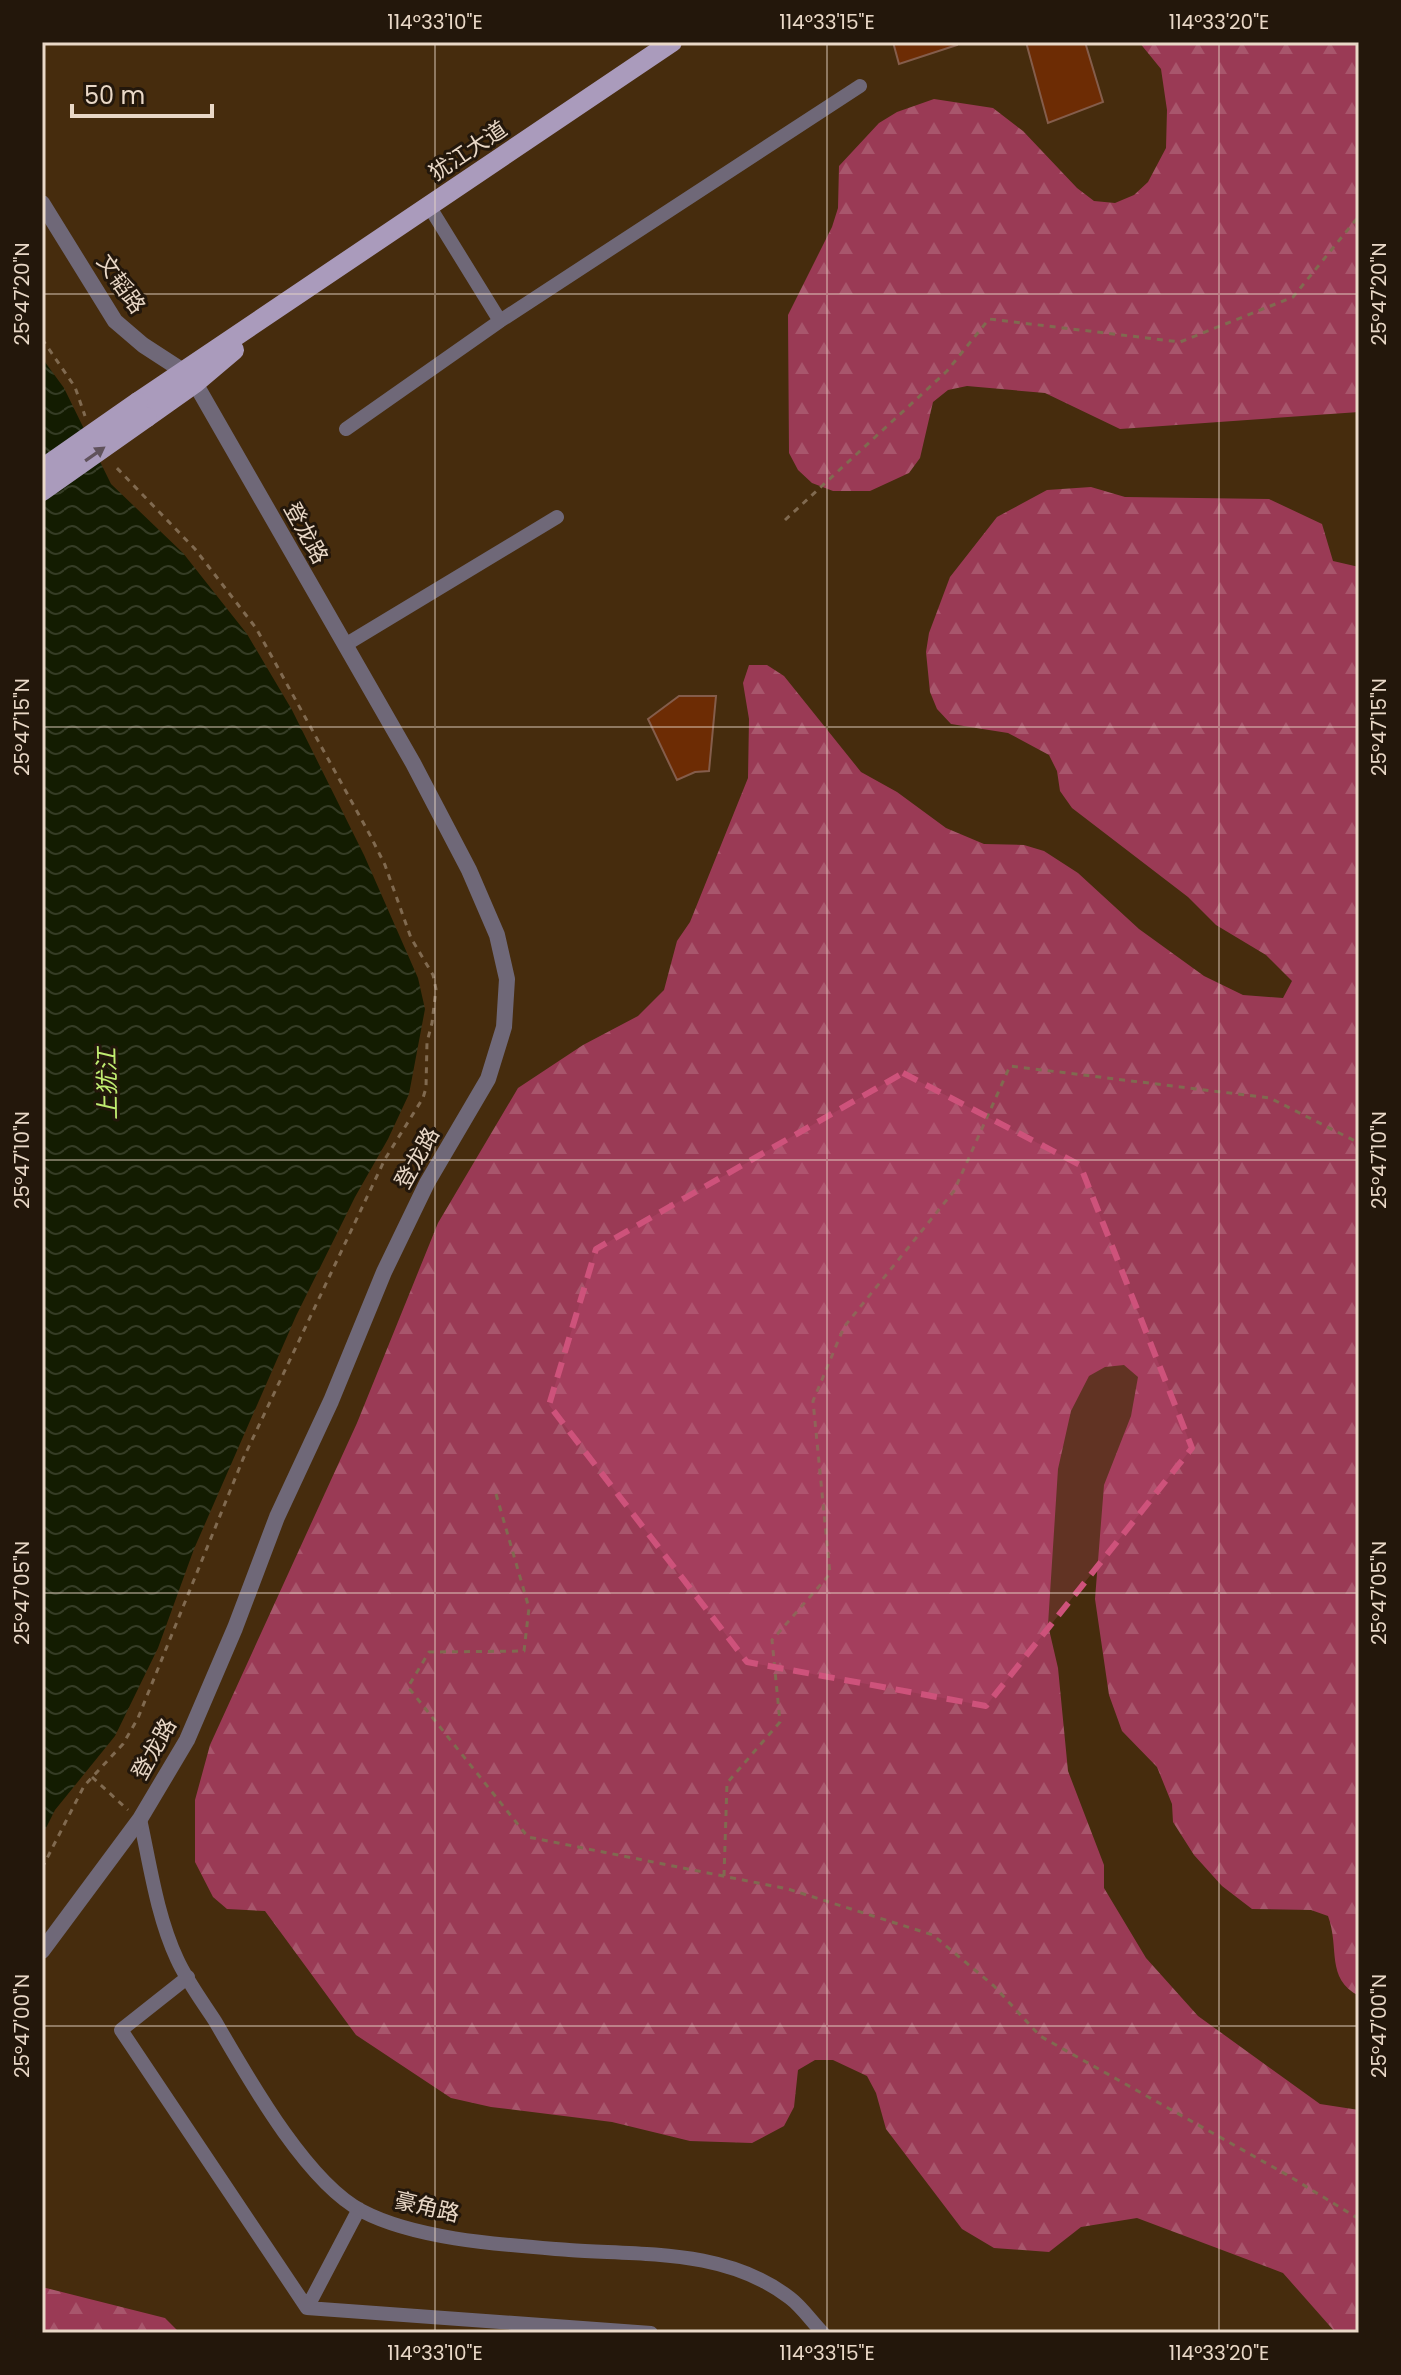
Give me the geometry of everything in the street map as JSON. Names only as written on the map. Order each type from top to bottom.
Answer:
[{"type":"main road","name":"犹江大道","points":[[142,410],[291,300],[672,42]]},
{"type":"main road","points":[[42,469],[142,410]]},
{"type":"main road","points":[[42,491],[142,410]]},
{"type":"street","points":[[346,429],[500,321],[860,86]]},
{"type":"street","name":"文韬路","points":[[42,203],[115,321],[189,377]]},
{"type":"street","points":[[429,206],[500,321]]},
{"type":"street","name":"登龙路","points":[[42,1951],[187,1740],[235,1628],[277,1517],[331,1401],[384,1272],[427,1183],[488,1079],[504,1027],[507,979],[497,935],[469,870],[413,763],[189,377]]},
{"type":"street","points":[[345,645],[557,517]]},
{"type":"street","name":"豪角路","points":[[134,1814],[177,1958],[293,2145],[336,2193],[359,2209],[389,2223],[476,2241],[675,2256],[738,2269],[790,2298],[823,2333]]},
{"type":"street","points":[[188,1977],[121,2030],[307,2308]]},
{"type":"street","points":[[307,2308],[359,2209]]},
{"type":"street","points":[[307,2308],[651,2333]]},
{"type":"path","points":[[785,520],[947,371],[989,319],[1180,342],[1293,297],[1359,216]]},
{"type":"path","points":[[42,339],[75,387],[90,426]]},
{"type":"path","points":[[42,1868],[84,1786],[123,1744],[138,1718],[243,1459],[379,1170],[423,1098],[427,1042],[436,989],[433,975],[411,938],[380,855],[256,628],[195,549],[111,461]]},
{"type":"path","points":[[724,1876],[727,1783],[780,1722],[772,1640],[830,1574],[813,1401],[844,1327],[954,1191],[1010,1066],[1270,1098],[1359,1143]]},
{"type":"path","points":[[496,1494],[529,1608],[524,1651],[429,1652],[408,1687],[528,1837],[788,1889],[933,1935],[994,1986],[1040,2036],[1289,2176],[1359,2219]]},
{"type":"path","points":[[92,1777],[134,1814]]},
{"type":"highlighted area","points":[[903,1073],[1080,1165],[1192,1448],[986,1706],[747,1662],[549,1405],[596,1249]]},
{"type":"green space","points":[[1139,42],[1359,42],[1359,412],[1120,429],[1045,393],[967,386],[948,390],[933,402],[920,458],[909,473],[870,491],[833,491],[812,483],[798,470],[789,453],[788,315],[832,227],[838,208],[839,166],[879,123],[897,112],[934,99],[993,108],[1023,131],[1077,188],[1094,201],[1115,203],[1134,195],[1148,182],[1166,148],[1167,110],[1161,69]]},
{"type":"green space","points":[[1091,487],[1125,497],[1269,499],[1322,524],[1333,561],[1359,567],[1359,1996],[1348,1989],[1337,1971],[1328,1916],[1311,1910],[1252,1909],[1222,1886],[1194,1855],[1173,1822],[1172,1804],[1157,1767],[1122,1731],[1109,1695],[1095,1599],[1104,1485],[1131,1416],[1138,1377],[1124,1365],[1105,1367],[1089,1376],[1071,1411],[1058,1469],[1048,1625],[1058,1668],[1068,1771],[1104,1865],[1104,1888],[1146,1958],[1198,2016],[1320,2104],[1359,2110],[1359,2333],[1336,2333],[1283,2273],[1137,2218],[1081,2227],[1049,2252],[994,2248],[962,2229],[886,2129],[876,2093],[867,2076],[833,2060],[815,2060],[798,2070],[794,2107],[784,2126],[752,2143],[690,2141],[612,2122],[491,2107],[451,2098],[356,2035],[265,1911],[227,1909],[213,1897],[195,1862],[195,1800],[210,1745],[357,1423],[438,1223],[518,1088],[583,1045],[638,1016],[664,990],[677,941],[690,922],[748,778],[749,719],[743,683],[749,665],[767,665],[784,676],[861,772],[897,792],[946,828],[984,844],[1024,845],[1044,851],[1078,873],[1139,929],[1204,976],[1243,995],[1283,998],[1292,981],[1266,955],[1216,925],[1188,897],[1072,808],[1060,791],[1057,771],[1049,755],[1008,733],[951,724],[937,709],[930,692],[926,652],[929,633],[950,577],[997,517],[1047,490]]},
{"type":"green space","points":[[42,2287],[165,2318],[180,2333],[42,2333]]},
{"type":"water","name":"上犹江","points":[[42,358],[64,388],[111,484],[183,553],[247,634],[292,710],[364,855],[418,978],[425,1009],[409,1094],[296,1316],[194,1549],[158,1648],[115,1736],[55,1810],[42,1836]]},
{"type":"building","points":[[893,42],[957,42],[957,45],[899,64]]},
{"type":"building","points":[[1026,42],[1085,42],[1103,102],[1048,123]]},
{"type":"building","points":[[679,696],[716,696],[709,771],[695,772],[677,780],[648,719]]}]
